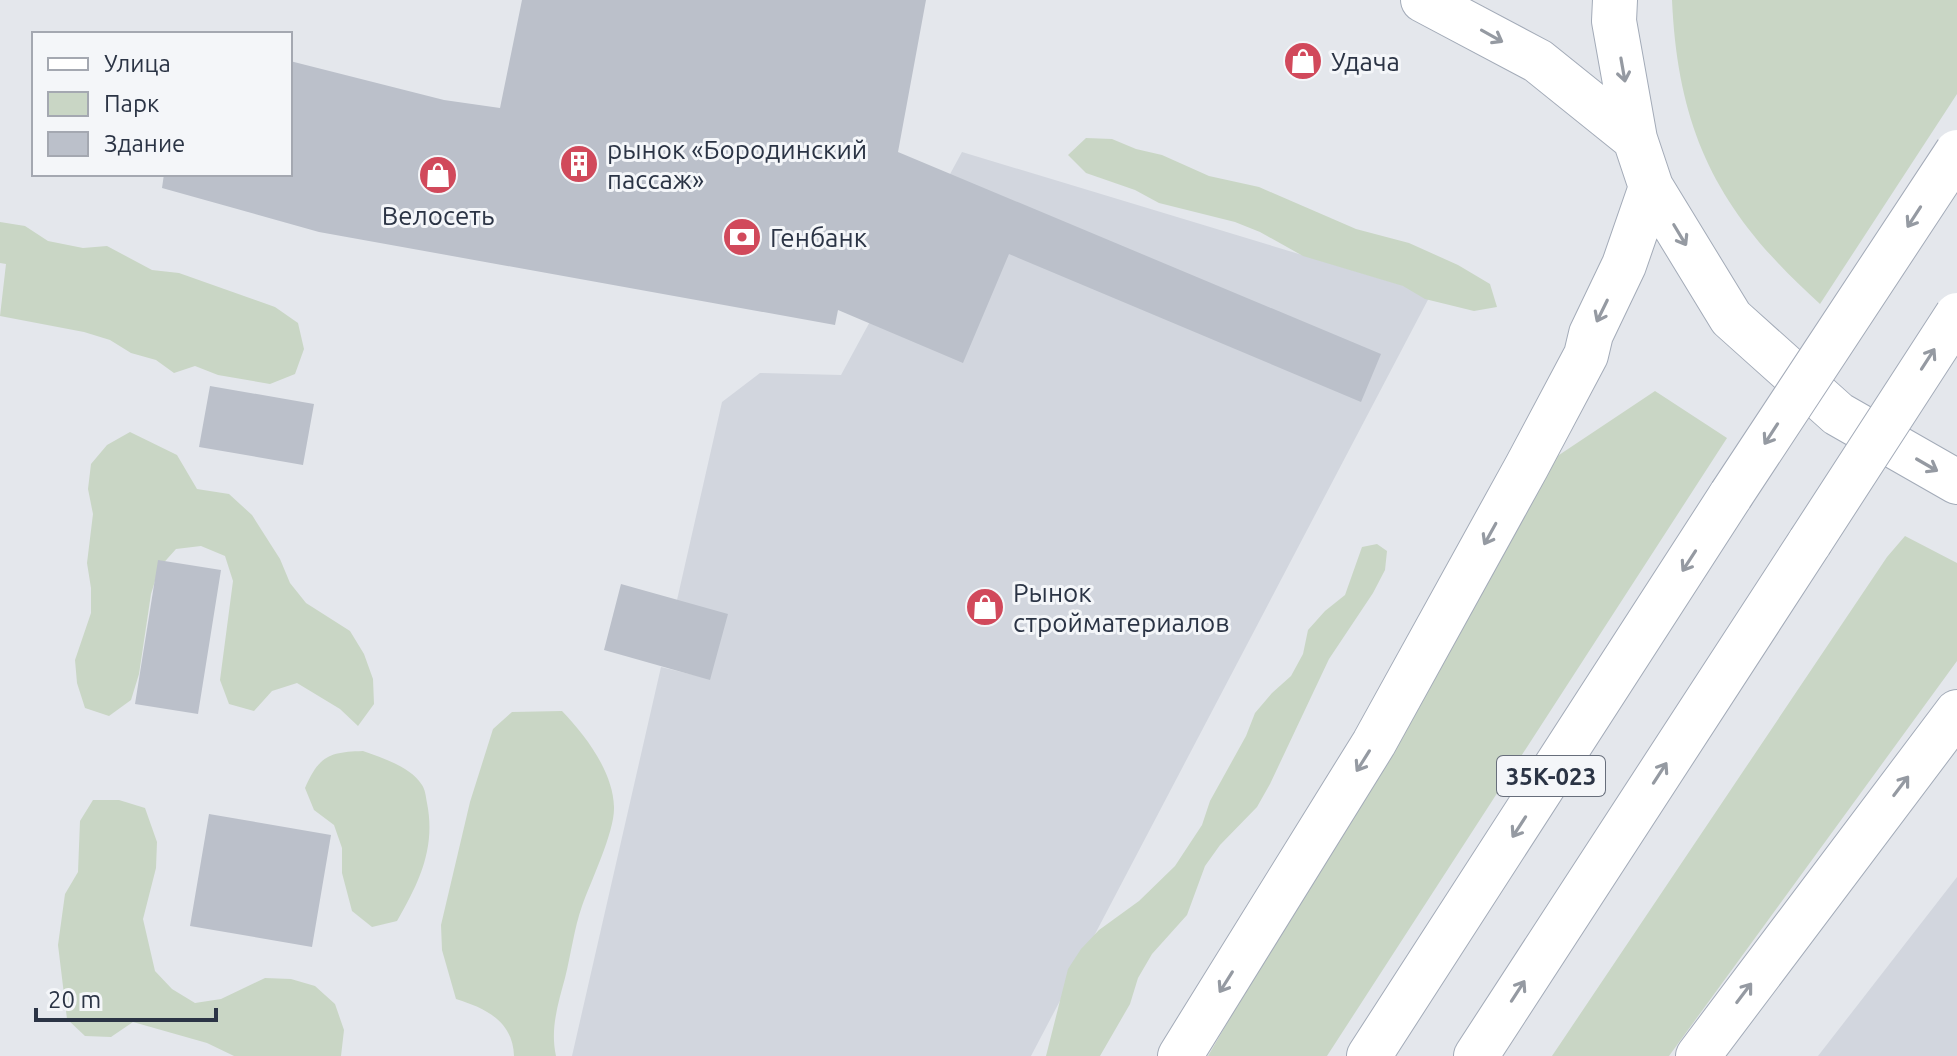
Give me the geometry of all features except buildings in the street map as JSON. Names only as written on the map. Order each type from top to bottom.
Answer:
[{"type":"main road","points":[[1423,0],[1538,61],[1635,139]]},
{"type":"main road","points":[[1615,0],[1614,21],[1635,139],[1651,187],[1731,318],[1838,414],[1957,482]]},
{"type":"main road","name":"35К-023","points":[[1369,1056],[1731,495],[1957,152]]},
{"type":"main road","points":[[1180,1056],[1374,743],[1527,466],[1586,355],[1591,334],[1624,265],[1651,187]]},
{"type":"main road","name":"35К-023","points":[[1476,1056],[1957,315]]},
{"type":"main road","points":[[1698,1056],[1957,712]]},
{"type":"shaded area","name":"Рынок стройматериалов","points":[[962,152],[1431,294],[1031,1056],[572,1056],[661,667],[710,679],[677,600],[722,402],[760,373],[841,375]]},
{"type":"shaded area","points":[[1957,877],[1957,1056],[1818,1056]]},
{"type":"green space","points":[[1672,0],[1957,0],[1957,94],[1820,304],[1756,238],[1711,169],[1695,132],[1684,92]]},
{"type":"green space","points":[[1086,138],[1112,139],[1162,155],[1209,176],[1259,187],[1356,229],[1409,243],[1458,265],[1490,284],[1497,307],[1474,311],[1425,299],[1403,286],[1303,256],[1235,222],[1159,203],[1135,190],[1086,173],[1068,155]]},
{"type":"green space","points":[[0,222],[25,226],[48,241],[83,248],[107,246],[152,270],[179,273],[275,307],[298,323],[304,349],[295,374],[270,384],[218,375],[195,366],[174,373],[156,360],[131,353],[110,340],[0,316],[6,264],[0,263]]},
{"type":"green space","points":[[1655,391],[1727,438],[1327,1056],[1208,1056],[1556,457]]},
{"type":"green space","points":[[130,432],[177,455],[197,489],[229,494],[252,515],[280,559],[290,583],[306,603],[350,631],[364,654],[373,679],[374,704],[358,726],[340,709],[297,683],[272,691],[254,711],[229,704],[220,680],[233,581],[225,556],[201,546],[176,549],[159,568],[151,594],[139,674],[131,700],[109,716],[85,708],[77,683],[75,660],[91,613],[87,563],[93,514],[88,489],[91,464],[107,445]]},
{"type":"green space","points":[[1905,536],[1957,563],[1957,661],[1669,1056],[1552,1056],[1887,557]]},
{"type":"green space","points":[[1377,544],[1387,551],[1385,570],[1329,659],[1270,784],[1257,807],[1220,845],[1205,866],[1187,915],[1152,954],[1138,978],[1130,1004],[1100,1056],[1046,1056],[1068,969],[1099,930],[1139,901],[1175,866],[1202,825],[1210,801],[1246,736],[1255,713],[1291,676],[1303,654],[1308,630],[1345,595],[1362,547]]},
{"type":"green space","points":[[562,711],[580,731],[603,767],[612,794],[613,817],[577,924],[556,1017],[556,1056],[514,1056],[509,1034],[496,1018],[456,999],[442,950],[441,925],[470,802],[493,729],[512,712]]},
{"type":"green space","points":[[363,751],[395,764],[417,778],[425,791],[429,819],[424,865],[405,907],[397,921],[372,927],[352,911],[342,873],[342,848],[334,825],[314,810],[305,788],[315,769],[326,758]]},
{"type":"green space","points":[[93,800],[119,800],[145,808],[157,842],[156,868],[143,919],[155,971],[172,989],[195,1003],[221,999],[265,978],[291,979],[315,986],[335,1004],[344,1030],[341,1056],[234,1056],[207,1043],[133,1022],[111,1037],[85,1036],[67,1019],[58,945],[65,894],[78,872],[80,821]]},
{"type":"place","name":"Удача","points":[[1303,61]]},
{"type":"place","name":"рынок «Бородинский пассаж»","points":[[579,164]]},
{"type":"place","name":"Велосеть","points":[[438,175]]},
{"type":"place","name":"Генбанк","points":[[742,237]]},
{"type":"place","name":"Рынок стройматериалов","points":[[985,607]]}]
